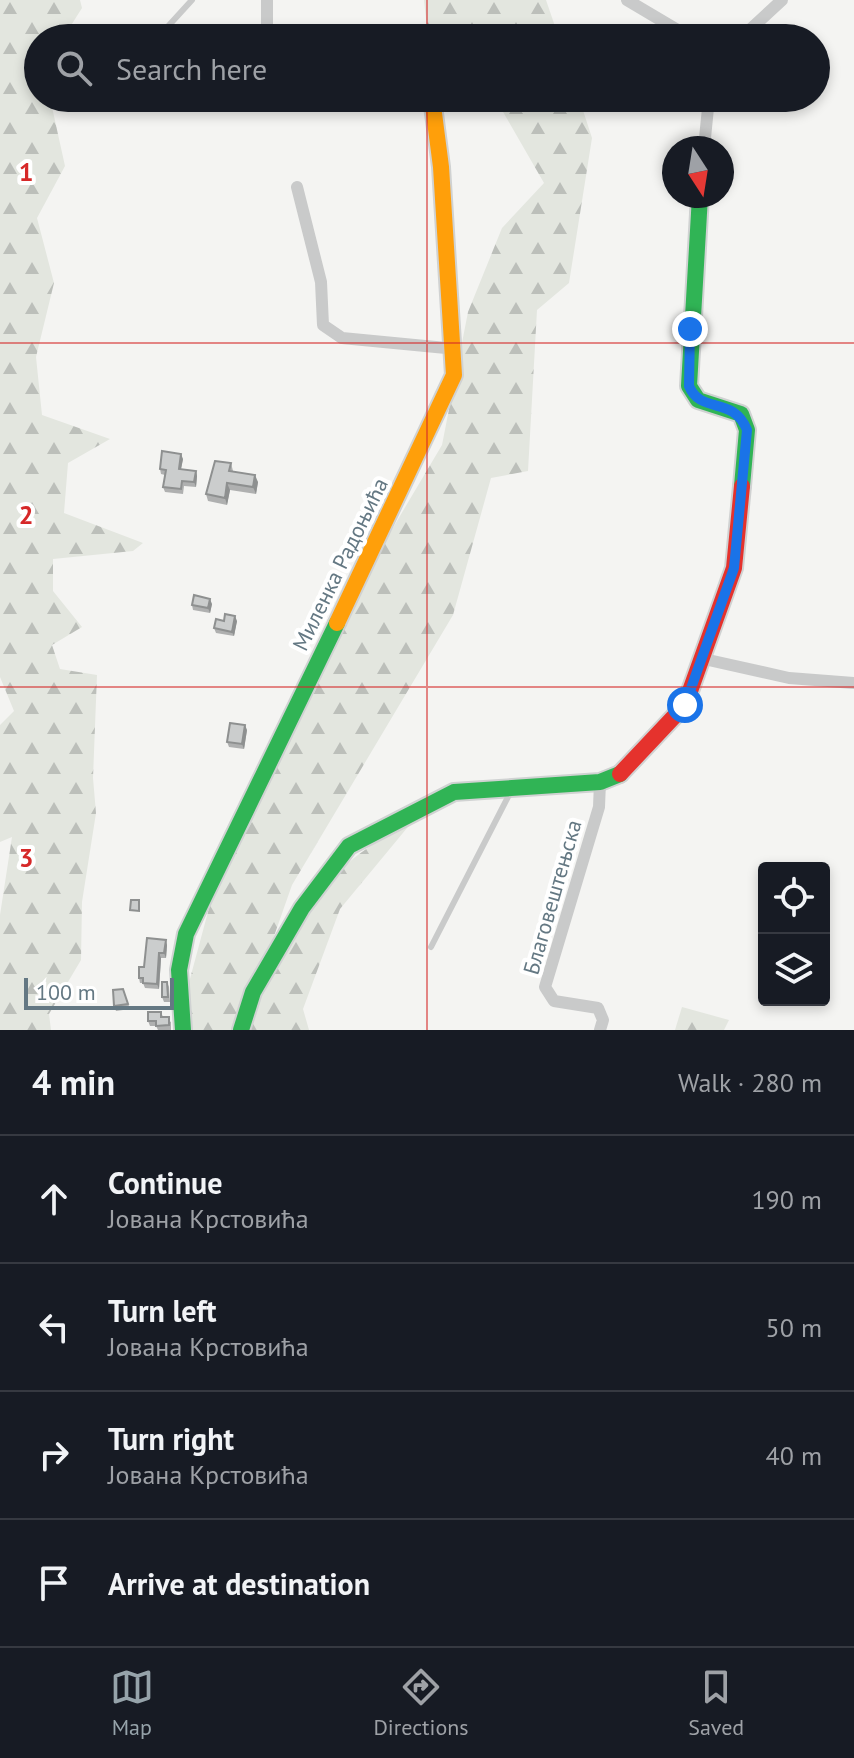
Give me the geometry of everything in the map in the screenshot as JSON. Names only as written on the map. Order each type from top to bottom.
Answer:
[{"type":"street","points":[[267,0],[267,24]]},
{"type":"street","points":[[627,0],[667,24]]},
{"type":"street","points":[[756,24],[782,0]]},
{"type":"street","name":"Миленка Радоњића","points":[[183,1030],[179,970],[186,934],[454,375],[441,167],[434,112]]},
{"type":"street","points":[[705,136],[708,112]]},
{"type":"street","points":[[297,187],[321,282],[323,325],[331,334],[342,338],[446,348],[455,353]]},
{"type":"street","points":[[241,1030],[253,992],[302,908],[349,846],[454,792],[600,782],[617,777],[654,742],[685,705],[734,568],[747,430],[741,414],[698,400],[689,386],[699,208]]},
{"type":"street","points":[[704,659],[789,678],[854,683]]},
{"type":"street","name":"Благовештењска","points":[[600,782],[599,807],[545,987],[554,1001],[598,1008],[603,1020],[600,1030]]},
{"type":"lane","points":[[170,24],[192,0]]},
{"type":"lane","points":[[431,947],[512,789]]},
{"type":"green space","points":[[0,0],[80,0],[82,8],[72,24],[24,24],[24,112],[53,112],[65,166],[37,218],[54,283],[36,357],[42,415],[110,439],[68,463],[64,513],[143,543],[133,551],[53,559],[53,591],[82,627],[52,645],[60,669],[97,675],[93,778],[96,813],[82,902],[81,960],[49,1014],[51,1030],[0,1030],[0,915],[12,837],[0,842],[0,725],[14,711],[0,677]]},
{"type":"green space","points":[[424,0],[546,0],[554,24],[427,24]]},
{"type":"green space","points":[[503,112],[584,112],[592,138],[569,283],[537,310],[528,471],[491,478],[453,615],[292,885],[241,1030],[188,1030],[184,1001],[212,897],[315,691],[362,580],[442,445],[468,312],[502,228],[544,183]]},
{"type":"green space","points":[[412,822],[340,909],[303,1009],[309,1030],[249,1030],[264,984],[276,960],[320,893],[361,853]]},
{"type":"green space","points":[[682,1007],[729,1020],[724,1030],[675,1030]]},
{"type":"building","points":[[162,451],[181,454],[179,469],[196,471],[194,482],[182,481],[181,489],[163,487],[166,470],[160,469]]},
{"type":"building","points":[[215,461],[231,463],[229,471],[255,475],[253,487],[227,483],[225,498],[206,494]]},
{"type":"building","points":[[194,595],[210,599],[208,608],[192,605]]},
{"type":"building","points":[[225,614],[235,616],[232,632],[214,628],[216,619],[224,621]]},
{"type":"building","points":[[230,723],[245,725],[242,744],[227,742]]},
{"type":"building","points":[[131,900],[139,900],[139,911],[130,910]]},
{"type":"building","points":[[147,938],[166,940],[164,953],[159,953],[157,984],[143,983],[143,978],[139,978],[139,967],[144,967]]},
{"type":"building","points":[[162,982],[167,982],[168,997],[162,997]]},
{"type":"building","points":[[123,989],[128,1004],[114,1006],[113,990]]},
{"type":"building","points":[[148,1012],[161,1012],[161,1017],[169,1017],[169,1025],[156,1026],[156,1021],[148,1021]]},
{"type":"traffic: fast","points":[[699,208],[689,386],[698,400],[741,414],[747,430],[742,486]]},
{"type":"traffic: fast","points":[[183,1030],[179,970],[186,934],[337,623]]},
{"type":"traffic: fast","points":[[241,1030],[253,992],[302,908],[349,846],[454,792],[600,782],[620,774]]},
{"type":"traffic: slow","points":[[337,623],[454,375],[441,167],[434,112]]},
{"type":"traffic: jam","points":[[620,774],[685,705],[734,568],[742,486]]},
{"type":"route","points":[[685,705],[734,568],[747,430],[741,414],[698,400],[692,394],[689,386],[690,329]]}]
